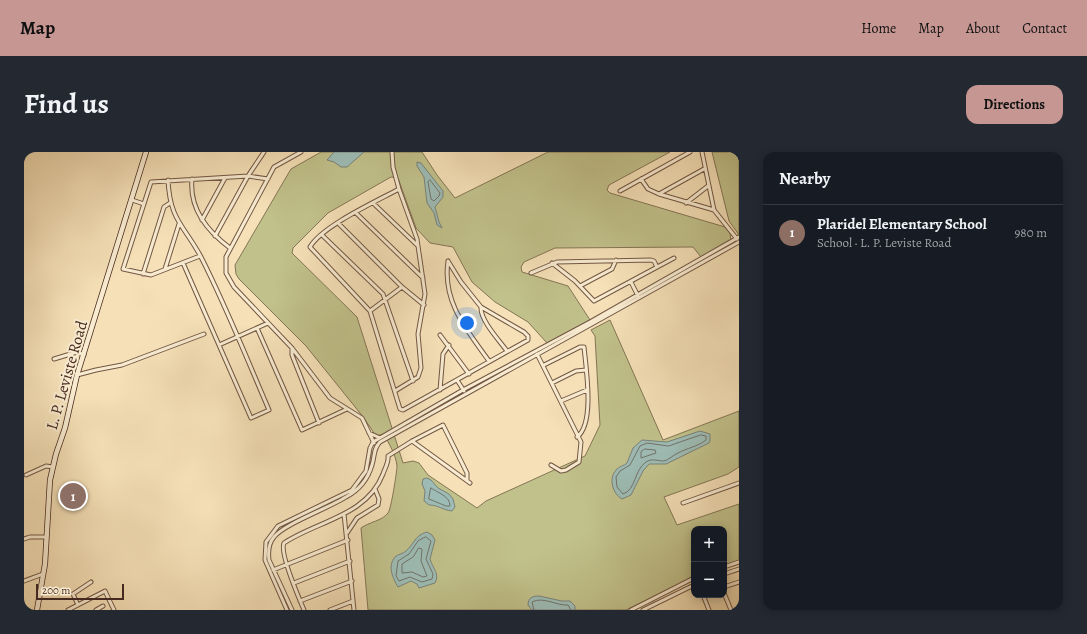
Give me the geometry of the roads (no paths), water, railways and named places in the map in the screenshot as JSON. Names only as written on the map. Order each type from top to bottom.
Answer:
[{"type":"main road","name":"L. P. Leviste Road","points":[[37,610],[43,574],[53,467],[77,375],[146,152]]},
{"type":"street","points":[[215,236],[263,152]]},
{"type":"street","points":[[301,152],[274,167],[230,248],[225,265],[228,279],[292,348],[330,398],[362,418],[368,433],[376,446]]},
{"type":"street","points":[[392,152],[393,167],[399,189],[418,246],[426,294],[418,334],[421,368],[418,376],[413,381],[395,391]]},
{"type":"street","points":[[620,191],[690,152]]},
{"type":"street","points":[[287,610],[269,572],[265,552],[266,542],[270,534],[278,526],[296,516],[325,504],[352,490],[366,471],[370,448],[373,442],[421,416],[463,390],[638,296],[738,240],[714,210],[704,169],[702,152]]},
{"type":"street","points":[[659,194],[704,169]]},
{"type":"street","points":[[200,256],[151,274],[143,274],[123,269],[151,182],[248,176],[268,179]]},
{"type":"street","points":[[202,220],[225,178]]},
{"type":"street","points":[[192,179],[191,190],[193,202],[202,220],[215,236],[230,248]]},
{"type":"street","points":[[641,179],[648,189],[659,194],[714,210]]},
{"type":"street","points":[[168,180],[170,203],[179,224],[200,256],[269,410],[251,418],[183,263]]},
{"type":"street","points":[[686,203],[708,186]]},
{"type":"street","points":[[399,189],[338,223],[322,234],[310,245],[310,249],[370,311],[400,409],[402,410],[440,390],[528,340],[528,336],[481,307],[461,282],[448,262],[446,275],[447,288],[457,315],[489,361]]},
{"type":"street","points":[[132,200],[144,204]]},
{"type":"street","points":[[143,274],[164,207],[170,203]]},
{"type":"street","points":[[373,203],[418,246]]},
{"type":"street","points":[[356,213],[423,278]]},
{"type":"street","points":[[338,223],[402,287],[424,306]]},
{"type":"street","points":[[166,269],[179,224]]},
{"type":"street","points":[[322,234],[383,294],[413,381]]},
{"type":"street","points":[[552,263],[580,286],[594,301],[674,258]]},
{"type":"street","points":[[531,274],[552,263],[616,260],[654,261],[657,268]]},
{"type":"street","points":[[580,286],[612,269],[616,260]]},
{"type":"street","points":[[631,282],[638,296]]},
{"type":"street","points":[[370,311],[402,287]]},
{"type":"street","points":[[292,610],[273,570],[268,551],[274,537],[280,531],[345,498],[358,488],[370,470],[376,446],[465,394],[538,355],[638,296]]},
{"type":"street","points":[[481,307],[480,312],[483,318],[507,351]]},
{"type":"street","points":[[219,346],[268,323]]},
{"type":"street","points":[[257,328],[302,430],[347,408]]},
{"type":"street","points":[[77,375],[122,365],[204,334]]},
{"type":"street","points":[[440,335],[449,345],[469,374]]},
{"type":"street","points":[[440,390],[443,354],[449,345]]},
{"type":"street","points":[[544,365],[582,346],[584,347],[587,390],[587,423],[581,434],[577,437]]},
{"type":"street","points":[[292,348],[292,355],[319,423]]},
{"type":"street","points":[[535,351],[544,365],[582,446],[579,462],[563,471],[551,465]]},
{"type":"street","points":[[54,359],[77,352],[84,355]]},
{"type":"street","points":[[552,383],[576,371],[586,370]]},
{"type":"street","points":[[458,380],[465,394]]},
{"type":"street","points":[[561,401],[587,390]]},
{"type":"street","points":[[304,610],[286,564],[282,548],[284,543],[344,514],[365,500],[375,489],[382,476],[388,456],[412,440],[443,425],[467,473],[467,480]]},
{"type":"street","points":[[368,433],[380,438]]},
{"type":"street","points":[[412,440],[470,483]]},
{"type":"street","points":[[26,475],[43,467],[53,467]]},
{"type":"street","points":[[683,503],[739,483]]},
{"type":"street","points":[[347,533],[357,518],[378,505],[379,499],[375,489]]},
{"type":"street","points":[[344,514],[348,540],[354,610]]},
{"type":"street","points":[[24,539],[30,537],[46,537]]},
{"type":"street","points":[[269,572],[348,540]]},
{"type":"street","points":[[294,583],[350,561]]},
{"type":"street","points":[[727,566],[739,562]]},
{"type":"street","points":[[727,573],[739,569]]},
{"type":"street","points":[[24,581],[43,574]]},
{"type":"street","points":[[631,610],[691,580]]},
{"type":"street","points":[[300,601],[352,581]]},
{"type":"street","points":[[78,605],[73,594],[91,582]]},
{"type":"street","points":[[727,586],[739,582]]},
{"type":"street","points":[[643,610],[691,586]]},
{"type":"street","points":[[68,610],[105,591],[114,610]]},
{"type":"street","points":[[704,598],[710,610]]},
{"type":"street","points":[[726,598],[731,610]]},
{"type":"street","points":[[330,610],[353,601]]},
{"type":"street","points":[[96,610],[104,606]]},
{"type":"water","points":[[334,152],[364,152],[347,167],[341,167],[334,162],[327,160]]},
{"type":"water","points":[[417,162],[421,163],[443,191],[443,197],[435,207],[442,228],[437,225],[434,213],[427,203],[424,177],[417,166]]},
{"type":"water","points":[[700,431],[710,434],[709,443],[666,464],[649,464],[643,471],[631,495],[622,499],[616,494],[612,478],[617,469],[627,463],[633,448],[642,440],[667,442]]},
{"type":"water","points":[[427,478],[431,480],[438,488],[449,494],[453,499],[455,507],[452,511],[429,505],[424,501],[425,491],[422,484],[423,479]]},
{"type":"water","points":[[427,532],[432,535],[435,540],[430,559],[437,577],[435,583],[419,588],[417,584],[411,581],[398,587],[394,580],[391,564],[395,557],[406,551],[417,537]]},
{"type":"water","points":[[539,596],[562,601],[570,601],[575,606],[575,610],[532,610],[528,605],[530,599],[532,597]]},
{"type":"place","name":"Plaridel Elementary School","points":[[73,496]]}]
